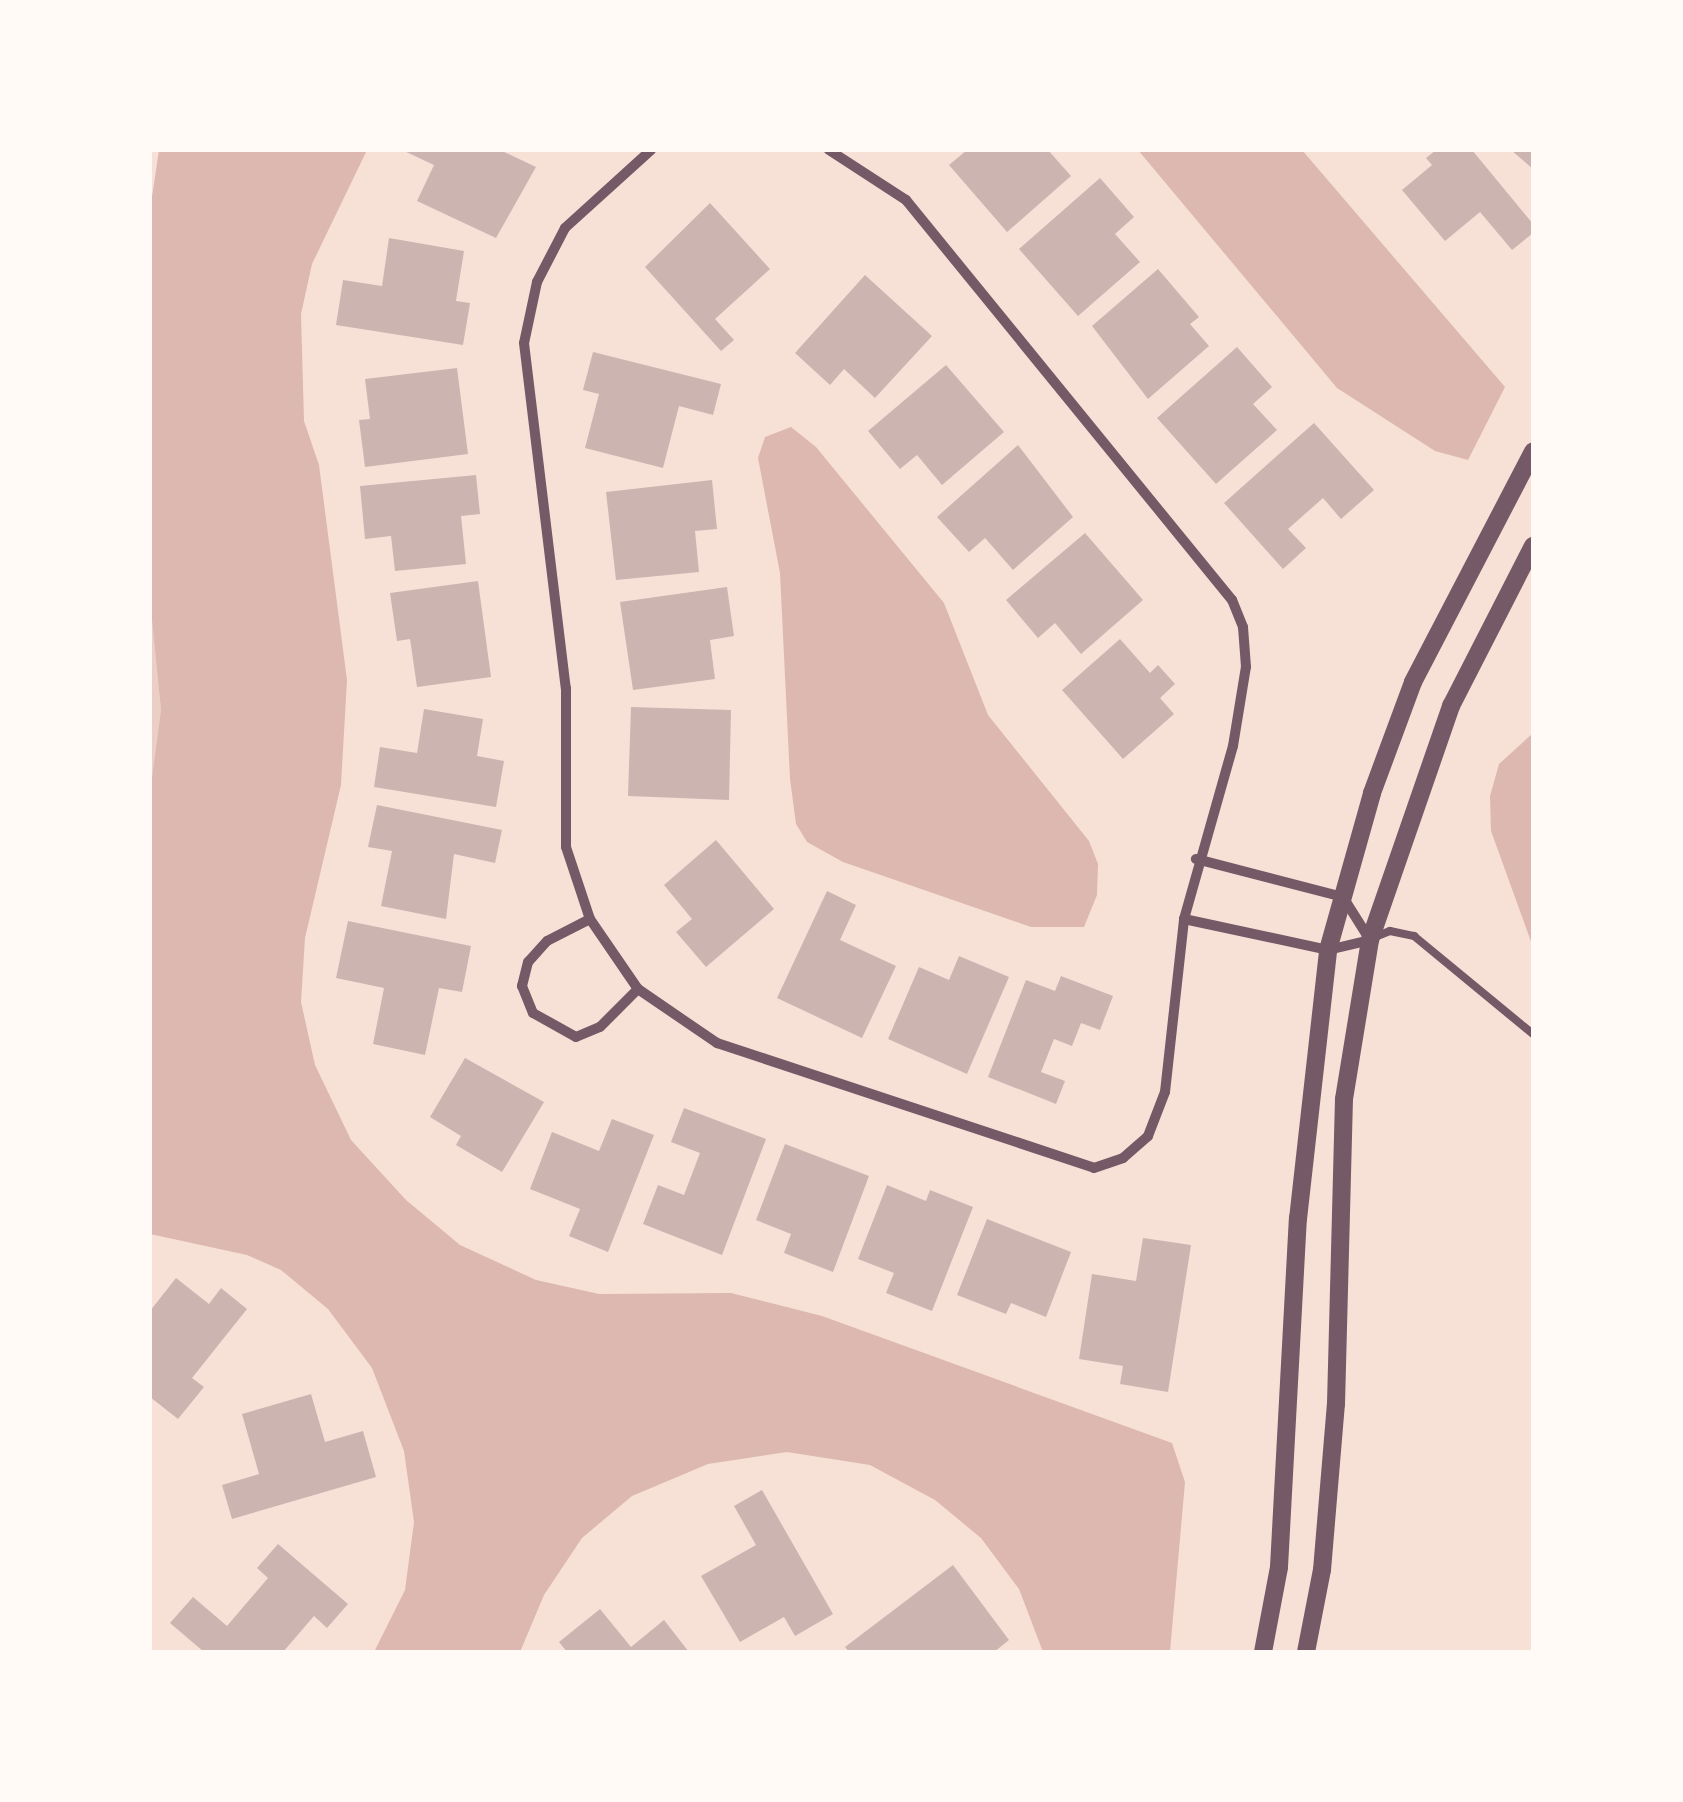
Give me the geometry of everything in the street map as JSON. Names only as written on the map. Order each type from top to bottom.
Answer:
[{"type":"street","points":[[651,150],[565,228],[537,282],[524,343],[566,688],[566,847],[590,919],[638,989],[716,1043],[1059,1162],[1094,1168],[1123,1158],[1148,1136],[1165,1092],[1184,919],[1196,859],[1233,746],[1246,667],[1243,626],[1232,600],[906,200],[828,150]]},
{"type":"street","points":[[1263,1652],[1279,1567],[1298,1219],[1328,950],[1412,682],[1533,451]]},
{"type":"street","points":[[1306,1652],[1322,1570],[1336,1404],[1344,1099],[1370,940],[1451,706],[1533,546]]},
{"type":"street","points":[[1196,859],[1343,897],[1370,940]]},
{"type":"street","points":[[590,919],[547,941],[528,962],[522,986],[533,1013],[576,1037],[600,1027],[638,989]]},
{"type":"street","points":[[1184,919],[1328,950],[1370,940]]},
{"type":"lane","points":[[1370,940],[1390,931],[1414,936],[1533,1034]]},
{"type":"shaded area","points":[[159,150],[367,150],[312,264],[301,314],[304,421],[319,465],[347,680],[341,785],[305,938],[301,1002],[315,1065],[351,1140],[406,1200],[460,1245],[536,1280],[599,1294],[731,1293],[822,1316],[1172,1443],[1185,1482],[1170,1652],[1043,1652],[1019,1589],[981,1538],[935,1500],[870,1465],[787,1452],[708,1464],[632,1496],[582,1538],[544,1595],[520,1652],[374,1652],[405,1590],[414,1522],[404,1451],[372,1368],[328,1309],[281,1270],[247,1255],[150,1234],[150,792],[161,710],[150,601],[150,210]]},
{"type":"shaded area","points":[[1138,150],[1302,150],[1505,387],[1468,460],[1435,451],[1337,388]]},
{"type":"shaded area","points":[[791,427],[816,447],[944,603],[988,715],[1089,841],[1098,864],[1097,895],[1084,927],[1031,927],[843,862],[807,842],[796,824],[790,779],[780,573],[758,458],[765,437]]},
{"type":"shaded area","points":[[150,601],[161,710],[150,792]]},
{"type":"shaded area","points":[[1533,733],[1533,947],[1491,831],[1490,796],[1499,764]]},
{"type":"building","points":[[402,150],[500,150],[536,167],[496,238],[417,201],[434,165]]},
{"type":"building","points":[[967,150],[1048,150],[1071,176],[1007,232],[949,165]]},
{"type":"building","points":[[1436,150],[1472,150],[1533,224],[1533,233],[1512,250],[1480,212],[1445,241],[1402,190],[1432,165],[1426,158]]},
{"type":"building","points":[[1511,150],[1533,150],[1533,169]]},
{"type":"building","points":[[1100,178],[1134,217],[1115,234],[1140,262],[1078,316],[1019,249]]},
{"type":"building","points":[[710,203],[770,269],[715,319],[734,340],[721,351],[645,267]]},
{"type":"building","points":[[389,238],[464,251],[456,301],[470,303],[463,345],[336,325],[343,280],[382,286]]},
{"type":"building","points":[[1158,269],[1199,317],[1190,324],[1209,346],[1148,399],[1092,326]]},
{"type":"building","points":[[865,275],[932,336],[875,398],[844,369],[830,385],[795,353]]},
{"type":"building","points":[[1237,347],[1272,387],[1253,404],[1277,430],[1216,484],[1157,418]]},
{"type":"building","points":[[593,352],[721,384],[713,415],[679,406],[663,468],[585,448],[599,394],[583,390]]},
{"type":"building","points":[[946,365],[1004,432],[942,485],[917,455],[900,469],[868,431]]},
{"type":"building","points":[[457,368],[468,454],[365,467],[359,420],[370,419],[365,379]]},
{"type":"building","points":[[1314,423],[1374,490],[1341,519],[1323,498],[1288,529],[1306,548],[1283,569],[1224,503]]},
{"type":"building","points":[[1018,445],[1073,517],[1013,570],[985,538],[969,552],[937,517]]},
{"type":"building","points":[[476,475],[480,514],[461,516],[466,564],[395,571],[391,536],[365,539],[360,486]]},
{"type":"building","points":[[712,480],[717,529],[695,531],[699,572],[616,580],[606,492]]},
{"type":"building","points":[[1085,533],[1143,600],[1081,654],[1055,623],[1038,638],[1006,600]]},
{"type":"building","points":[[478,581],[491,677],[417,687],[410,639],[397,641],[390,593]]},
{"type":"building","points":[[727,587],[734,636],[710,640],[715,679],[633,690],[620,602]]},
{"type":"building","points":[[1120,639],[1150,673],[1158,665],[1175,684],[1160,698],[1174,714],[1123,759],[1062,690]]},
{"type":"building","points":[[631,707],[731,710],[729,800],[628,796]]},
{"type":"building","points":[[424,709],[483,719],[477,756],[504,761],[496,807],[374,787],[380,747],[417,753]]},
{"type":"building","points":[[377,805],[502,830],[495,863],[454,854],[446,919],[381,906],[392,851],[368,847]]},
{"type":"building","points":[[716,840],[774,909],[706,967],[676,932],[692,919],[664,885]]},
{"type":"building","points":[[827,891],[856,905],[840,940],[896,966],[862,1038],[777,998]]},
{"type":"building","points":[[348,921],[471,946],[462,992],[439,988],[425,1055],[373,1044],[384,988],[336,978]]},
{"type":"building","points":[[959,956],[1009,977],[967,1074],[888,1039],[919,967],[949,980]]},
{"type":"building","points":[[1061,976],[1113,996],[1100,1030],[1081,1023],[1072,1046],[1054,1039],[1041,1072],[1065,1081],[1056,1104],[988,1077],[1026,980],[1055,991]]},
{"type":"building","points":[[465,1058],[544,1102],[502,1172],[456,1145],[461,1136],[430,1117]]},
{"type":"building","points":[[684,1108],[766,1139],[722,1255],[643,1224],[658,1185],[684,1195],[700,1153],[671,1142]]},
{"type":"building","points":[[612,1119],[654,1135],[608,1252],[569,1236],[580,1209],[530,1189],[552,1132],[599,1151]]},
{"type":"building","points":[[785,1144],[869,1176],[833,1272],[784,1253],[791,1234],[756,1220]]},
{"type":"building","points":[[887,1185],[926,1201],[930,1190],[973,1207],[932,1311],[886,1293],[894,1273],[858,1259]]},
{"type":"building","points":[[987,1219],[1071,1252],[1046,1317],[1011,1303],[1006,1314],[957,1295]]},
{"type":"building","points":[[1143,1238],[1191,1245],[1168,1392],[1120,1384],[1123,1366],[1079,1359],[1092,1274],[1136,1281]]},
{"type":"building","points":[[176,1278],[209,1304],[221,1288],[247,1309],[192,1378],[204,1387],[178,1419],[150,1397],[150,1311]]},
{"type":"building","points":[[311,1394],[325,1442],[363,1431],[376,1477],[232,1519],[222,1485],[259,1474],[242,1414]]},
{"type":"building","points":[[762,1490],[833,1614],[795,1636],[784,1617],[740,1642],[701,1576],[756,1545],[734,1506]]},
{"type":"building","points":[[278,1544],[348,1604],[327,1628],[314,1616],[283,1652],[204,1652],[170,1623],[193,1597],[227,1626],[268,1578],[257,1568]]},
{"type":"building","points":[[953,1565],[1009,1640],[994,1652],[849,1652],[845,1647]]},
{"type":"building","points":[[600,1609],[631,1647],[664,1620],[689,1652],[567,1652],[559,1642]]}]
